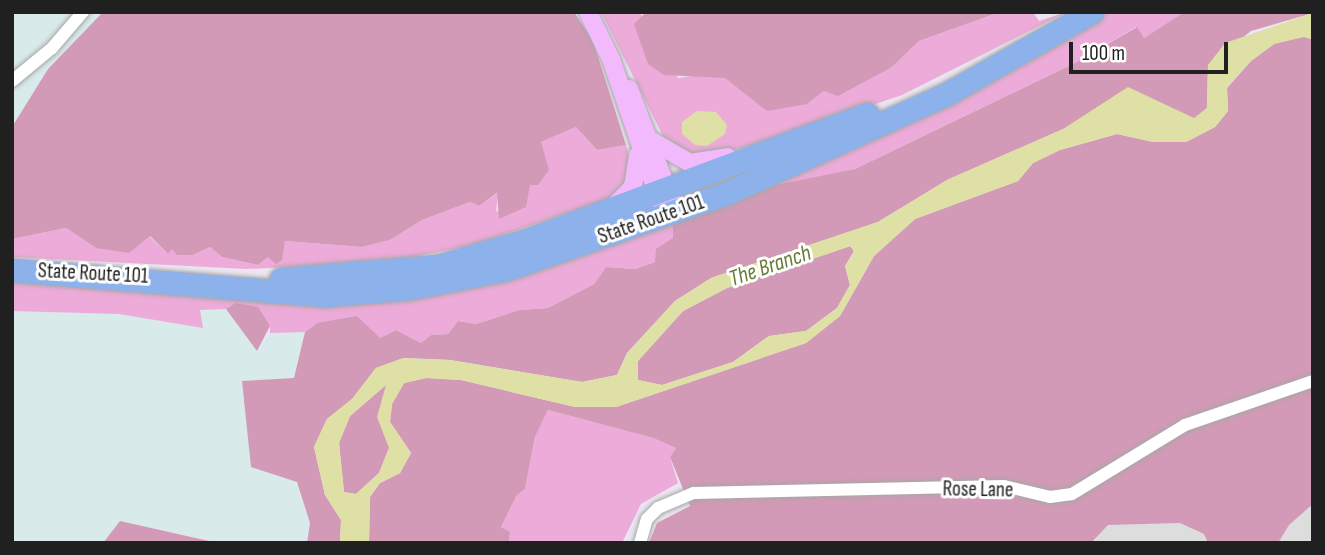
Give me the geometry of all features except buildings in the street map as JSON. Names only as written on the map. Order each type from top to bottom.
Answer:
[{"type":"highway","name":"State Route 101","points":[[12,270],[173,279],[326,295],[411,289],[507,269],[793,143],[968,74],[1090,12]]},
{"type":"highway","name":"State Route 101","points":[[173,279],[276,279],[438,265],[594,217],[666,200],[727,193],[948,93],[1090,12]]},
{"type":"street","points":[[12,81],[52,48],[83,12]]},
{"type":"street","points":[[588,12],[611,59],[666,200]]},
{"type":"street","points":[[645,143],[690,163],[793,143]]},
{"type":"street","points":[[594,217],[633,187],[645,143]]},
{"type":"street","name":"Rose Lane","points":[[640,543],[648,519],[658,508],[694,493],[1004,486],[1050,497],[1072,494],[1185,425],[1313,381]]},
{"type":"shaded area","points":[[12,12],[103,12],[48,69],[12,127]]},
{"type":"shaded area","points":[[103,12],[574,12],[593,41],[626,145],[597,150],[576,127],[541,142],[549,170],[538,185],[530,185],[526,207],[499,219],[497,193],[479,206],[470,202],[422,220],[390,240],[362,247],[285,241],[282,260],[276,264],[268,257],[258,265],[222,257],[210,247],[193,255],[177,255],[172,249],[168,254],[150,236],[129,253],[96,248],[66,228],[12,239],[12,127],[48,69]]},
{"type":"shaded area","points":[[601,12],[646,12],[641,14],[678,78],[707,74],[725,78],[739,88],[807,104],[824,91],[892,67],[919,41],[1000,12],[1033,12],[1039,21],[1067,12],[902,95],[765,142],[705,157],[683,154],[667,144]]},
{"type":"shaded area","points":[[646,12],[1000,12],[919,41],[892,67],[838,96],[824,91],[807,104],[767,111],[725,78],[664,75],[648,64],[634,24]]},
{"type":"shaded area","points":[[1109,12],[1184,12],[1144,38],[1136,27],[1075,63],[855,169],[752,193],[996,79]]},
{"type":"shaded area","points":[[1184,12],[1313,13],[1251,31],[1208,65],[1207,108],[1194,119],[1184,114],[1063,129],[947,180],[878,222],[711,278],[675,301],[627,353],[617,375],[582,382],[450,360],[404,358],[376,368],[352,399],[327,419],[314,447],[325,495],[341,520],[340,543],[307,543],[310,523],[297,482],[251,467],[242,381],[294,378],[305,332],[317,323],[357,316],[380,338],[396,330],[421,343],[431,335],[448,334],[458,321],[476,324],[519,310],[548,308],[594,284],[606,267],[635,269],[655,262],[656,249],[673,238],[673,219],[776,185],[855,169],[1075,63],[1137,27],[1144,38]]},
{"type":"shaded area","points":[[1304,36],[1313,40],[1313,504],[1289,525],[1278,543],[1208,543],[1204,534],[1180,523],[1108,525],[1091,543],[649,543],[657,523],[690,506],[670,457],[676,448],[653,438],[548,410],[535,437],[525,489],[517,495],[501,527],[510,532],[509,543],[369,543],[370,497],[380,483],[400,473],[411,453],[390,422],[392,404],[404,383],[426,378],[461,380],[575,407],[616,407],[806,343],[840,316],[874,256],[915,219],[1018,181],[1033,163],[1060,150],[1117,134],[1153,142],[1186,142],[1215,127],[1228,111],[1227,88],[1251,61],[1274,44]]},
{"type":"shaded area","points":[[576,127],[597,150],[626,145],[631,163],[627,184],[617,196],[474,245],[382,263],[246,269],[12,257],[12,239],[66,228],[96,248],[149,236],[167,253],[164,173],[193,255],[210,247],[222,257],[258,265],[268,257],[281,256],[285,241],[362,247],[390,240],[422,220],[470,202],[479,206],[498,193],[496,212],[530,184],[541,142]]},
{"type":"shaded area","points":[[675,221],[673,238],[655,262],[635,269],[606,267],[594,284],[548,308],[519,310],[476,324],[458,321],[448,334],[431,335],[421,343],[396,330],[380,338],[368,331],[317,323],[305,332],[270,333],[270,326],[235,303],[226,309],[200,310],[203,328],[119,314],[12,311],[12,280],[262,298]]},
{"type":"shaded area","points":[[850,246],[854,251],[845,266],[850,285],[837,308],[806,331],[769,336],[733,362],[662,385],[638,380],[638,361],[683,311],[727,288]]},
{"type":"shaded area","points":[[235,303],[258,307],[270,326],[257,351],[226,309]]},
{"type":"shaded area","points":[[226,309],[257,351],[270,333],[305,332],[294,378],[243,381],[297,482],[310,523],[307,543],[220,543],[120,521],[103,543],[12,543],[12,311],[119,314],[202,328],[200,310]]},
{"type":"shaded area","points":[[387,384],[389,448],[379,473],[356,494],[344,492],[339,443],[350,416]]},
{"type":"shaded area","points":[[548,410],[653,438],[676,448],[670,457],[678,483],[641,504],[622,543],[509,543],[510,533],[501,527],[517,495],[525,489],[535,437]]},
{"type":"shaded area","points":[[1313,504],[1313,543],[1278,543],[1289,525]]},
{"type":"shaded area","points":[[120,521],[200,539],[220,543],[103,543]]},
{"type":"shaded area","points":[[1180,523],[1204,534],[1208,543],[1091,543],[1108,525]]},
{"type":"water","name":"The Branch","points":[[1313,13],[1313,40],[1304,37],[1274,44],[1251,61],[1227,87],[1228,111],[1215,127],[1186,142],[1153,142],[1117,134],[1060,150],[1033,163],[1018,181],[915,219],[874,256],[840,316],[806,343],[616,407],[575,407],[461,380],[426,378],[404,383],[392,404],[390,422],[411,453],[400,473],[380,483],[370,497],[369,543],[340,543],[341,520],[325,495],[314,447],[327,419],[352,399],[376,368],[403,358],[450,360],[582,382],[617,375],[627,353],[675,301],[711,278],[878,222],[947,180],[1063,129],[1128,87],[1194,118],[1207,108],[1208,65],[1225,43]],"holes":[[[851,246],[854,252],[845,266],[850,285],[837,308],[806,331],[769,336],[733,362],[662,385],[638,380],[638,361],[683,311],[727,288]],[[386,385],[377,417],[389,448],[379,473],[356,494],[344,492],[339,443],[350,416]]]},
{"type":"water","points":[[697,111],[716,112],[727,125],[725,134],[707,146],[695,145],[682,134],[682,122]]}]
